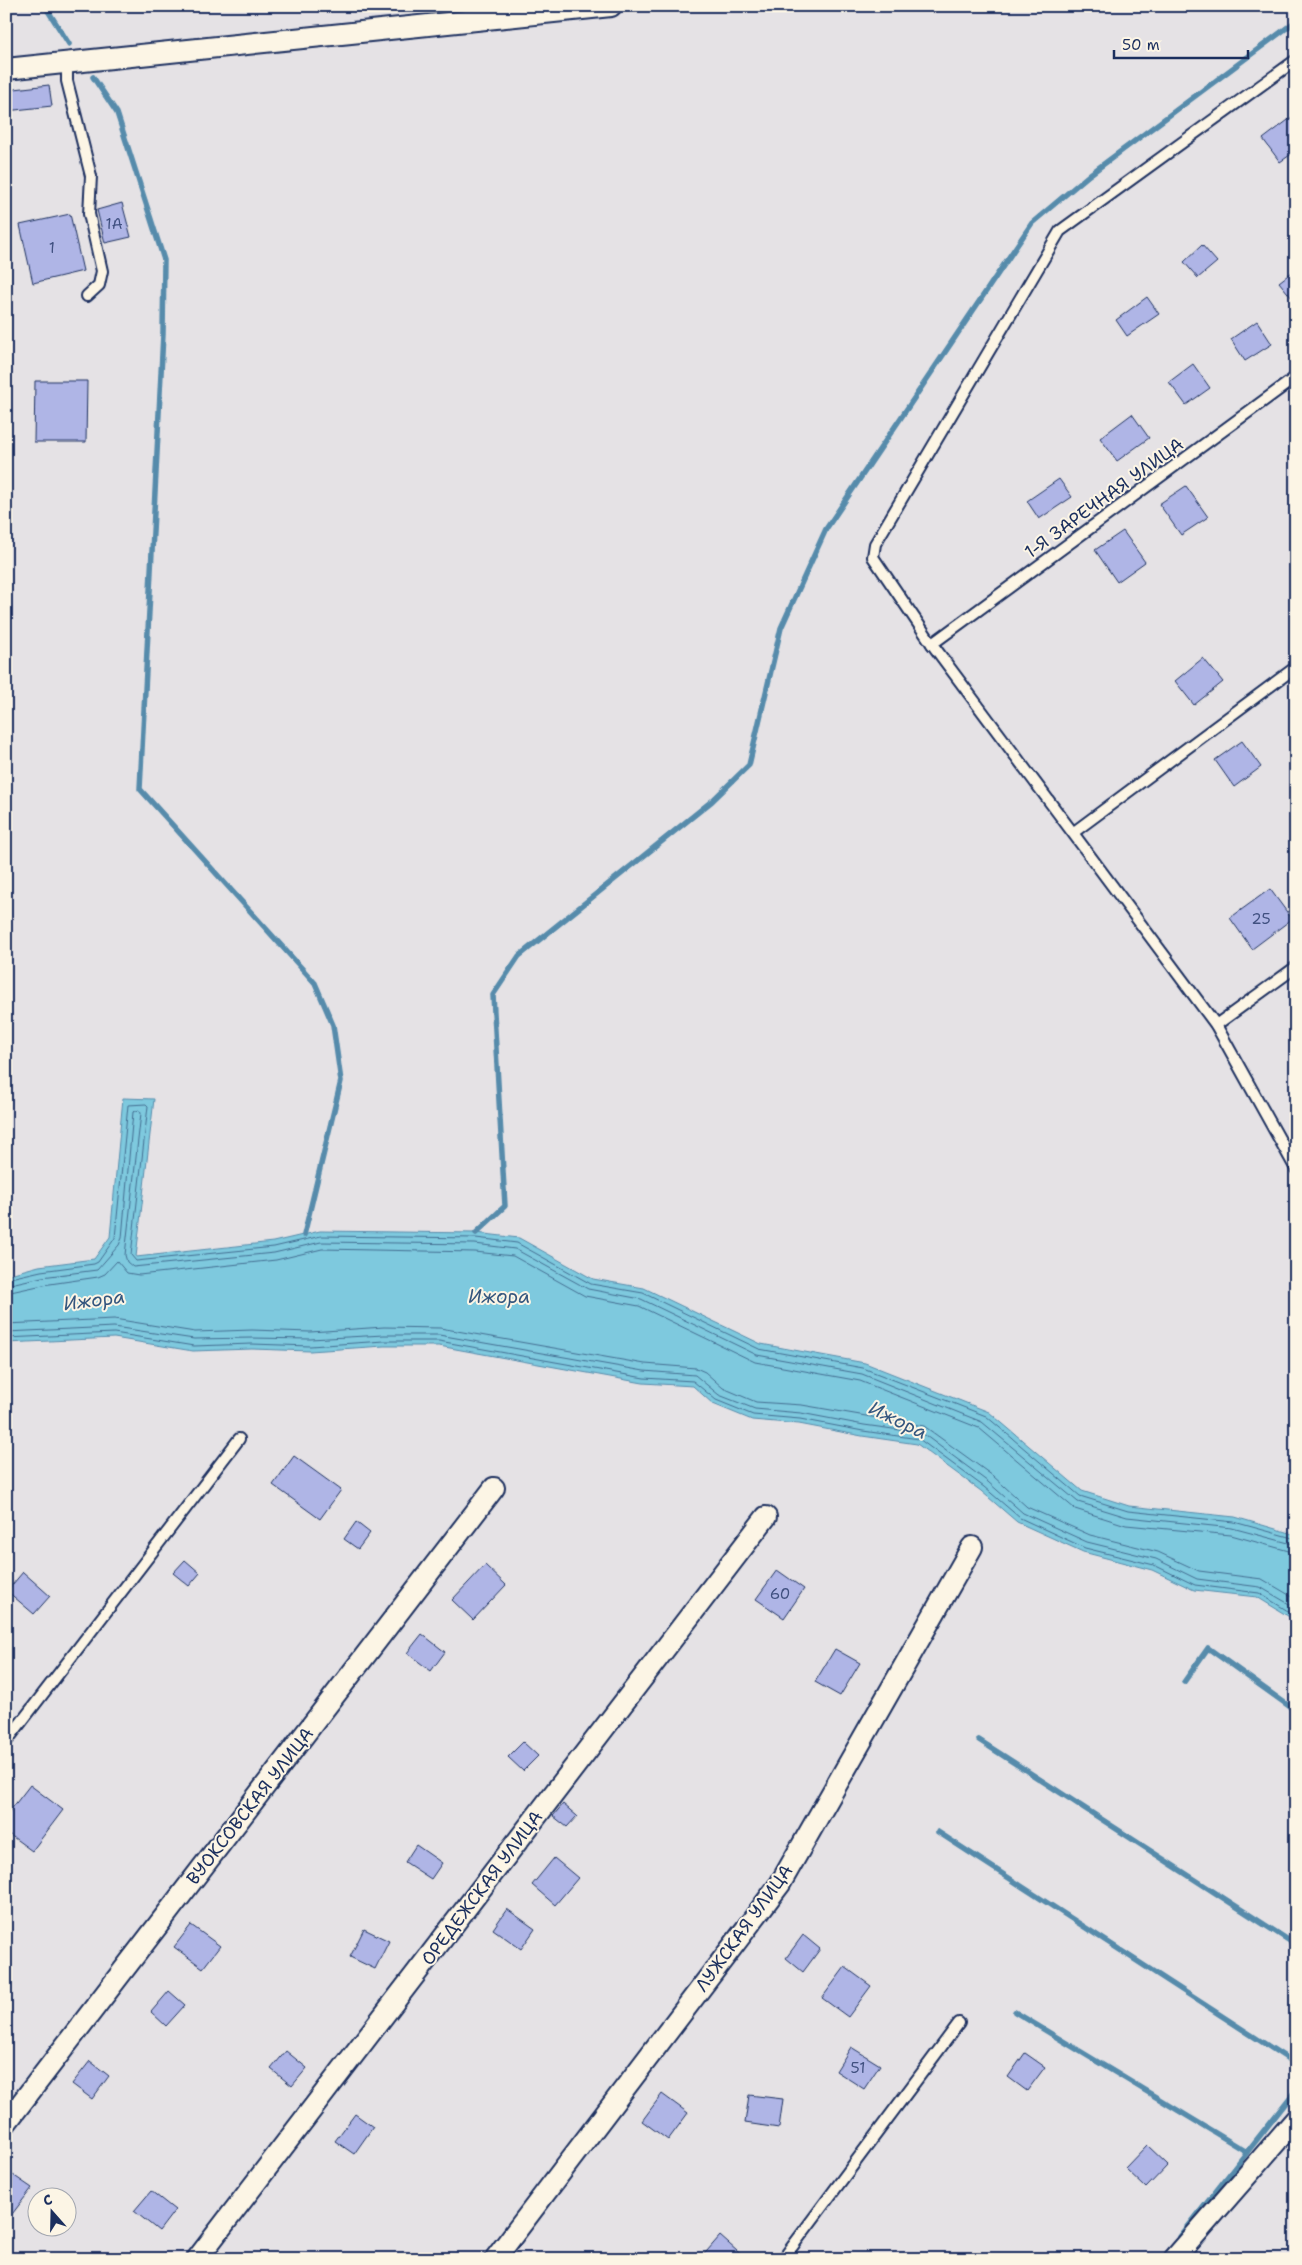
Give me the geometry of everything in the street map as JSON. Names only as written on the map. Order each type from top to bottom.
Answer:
[{"type":"street","points":[[6,69],[611,6]]},
{"type":"street","name":"ВУОКСОВСКАЯ УЛИЦА","points":[[6,2123],[494,1488]]},
{"type":"street","name":"ОРЕДЕЖСКАЯ УЛИЦА","points":[[197,2259],[766,1517]]},
{"type":"street","name":"ЛУЖСКАЯ УЛИЦА","points":[[495,2259],[780,1884],[972,1547]]},
{"type":"street","points":[[1174,2259],[1296,2120]]},
{"type":"lane","points":[[1296,60],[1060,231],[874,544],[873,557],[932,644],[1216,1025],[1296,1169]]},
{"type":"lane","points":[[67,64],[67,81],[91,176],[90,214],[102,271],[100,285],[87,296]]},
{"type":"lane","name":"1-Я ЗАРЕЧНАЯ УЛИЦА","points":[[932,644],[1296,377]]},
{"type":"lane","points":[[1074,832],[1296,667]]},
{"type":"lane","points":[[1216,1025],[1296,967]]},
{"type":"lane","points":[[6,1742],[239,1439]]},
{"type":"lane","points":[[784,2259],[959,2023]]},
{"type":"water","name":"Ижора","points":[[123,1098],[154,1099],[136,1257],[273,1242],[320,1231],[476,1233],[519,1238],[593,1279],[644,1288],[761,1344],[865,1363],[989,1412],[1082,1491],[1129,1506],[1235,1517],[1296,1535],[1296,1621],[1257,1597],[1194,1590],[1152,1570],[1083,1552],[1017,1522],[981,1491],[917,1444],[799,1424],[752,1420],[713,1404],[693,1386],[643,1383],[439,1346],[384,1346],[310,1351],[252,1349],[193,1351],[114,1338],[6,1343],[6,1275],[39,1266],[94,1259],[110,1237]]},
{"type":"building","points":[[49,85],[52,106],[6,111],[6,90]]},
{"type":"building","points":[[1296,114],[1296,151],[1280,162],[1263,139]]},
{"type":"building","points":[[122,203],[131,237],[105,243],[97,210]]},
{"type":"building","points":[[70,214],[83,271],[33,283],[20,225]]},
{"type":"building","points":[[1202,245],[1217,262],[1198,278],[1184,262]]},
{"type":"building","points":[[1296,269],[1296,303],[1279,282]]},
{"type":"building","points":[[1147,297],[1159,314],[1127,336],[1116,320]]},
{"type":"building","points":[[1257,321],[1272,344],[1245,361],[1231,339]]},
{"type":"building","points":[[1193,364],[1210,388],[1186,405],[1169,382]]},
{"type":"building","points":[[35,381],[87,381],[86,442],[34,442]]},
{"type":"building","points":[[1132,414],[1149,438],[1117,461],[1100,438]]},
{"type":"building","points":[[1059,479],[1072,497],[1039,519],[1027,501]]},
{"type":"building","points":[[1186,486],[1208,517],[1181,535],[1159,504]]},
{"type":"building","points":[[1123,531],[1145,562],[1117,582],[1095,550]]},
{"type":"building","points":[[1203,658],[1223,682],[1194,705],[1175,681]]},
{"type":"building","points":[[1242,741],[1261,767],[1234,787],[1215,760]]},
{"type":"building","points":[[1270,889],[1292,919],[1252,949],[1230,918]]},
{"type":"building","points":[[294,1456],[341,1490],[320,1519],[273,1485]]},
{"type":"building","points":[[356,1522],[370,1533],[358,1549],[344,1539]]},
{"type":"building","points":[[185,1560],[200,1573],[189,1586],[173,1573]]},
{"type":"building","points":[[485,1565],[506,1585],[473,1620],[452,1600]]},
{"type":"building","points":[[777,1570],[804,1589],[784,1618],[756,1599]]},
{"type":"building","points":[[23,1572],[50,1596],[34,1614],[7,1591]]},
{"type":"building","points":[[422,1634],[445,1652],[431,1671],[407,1653]]},
{"type":"building","points":[[835,1649],[860,1663],[840,1696],[815,1682]]},
{"type":"building","points":[[523,1742],[538,1756],[523,1771],[508,1757]]},
{"type":"building","points":[[30,1785],[63,1810],[32,1851],[6,1832],[6,1816]]},
{"type":"building","points":[[563,1804],[577,1816],[567,1827],[553,1816]]},
{"type":"building","points":[[416,1845],[442,1863],[431,1879],[405,1862]]},
{"type":"building","points":[[554,1858],[578,1878],[555,1905],[532,1885]]},
{"type":"building","points":[[507,1909],[535,1929],[521,1949],[493,1929]]},
{"type":"building","points":[[191,1925],[220,1946],[203,1968],[174,1947]]},
{"type":"building","points":[[364,1929],[389,1941],[375,1969],[350,1957]]},
{"type":"building","points":[[803,1935],[820,1949],[803,1972],[786,1958]]},
{"type":"building","points":[[845,1967],[871,1986],[848,2017],[822,1998]]},
{"type":"building","points":[[169,1991],[185,2005],[166,2026],[151,2012]]},
{"type":"building","points":[[851,2047],[880,2065],[864,2089],[836,2071]]},
{"type":"building","points":[[286,2051],[307,2068],[292,2086],[271,2069]]},
{"type":"building","points":[[1025,2053],[1045,2067],[1027,2091],[1008,2077]]},
{"type":"building","points":[[90,2061],[109,2076],[92,2099],[72,2084]]},
{"type":"building","points":[[662,2094],[688,2113],[668,2140],[642,2121]]},
{"type":"building","points":[[749,2095],[783,2099],[779,2128],[745,2123]]},
{"type":"building","points":[[355,2114],[373,2127],[354,2154],[335,2141]]},
{"type":"building","points":[[1147,2145],[1168,2165],[1146,2188],[1125,2168]]},
{"type":"building","points":[[13,2175],[32,2188],[28,2188],[28,2193],[6,2222],[6,2184]]},
{"type":"building","points":[[151,2191],[175,2210],[159,2231],[134,2211]]},
{"type":"building","points":[[720,2236],[746,2259],[700,2259]]},
{"type":"waterway","points":[[45,6],[69,44]]},
{"type":"waterway","points":[[476,1233],[505,1206],[493,995],[519,956],[712,801],[749,765],[781,628],[826,529],[1032,223],[1089,175],[1296,21]]},
{"type":"waterway","points":[[93,77],[117,113],[164,260],[163,334],[140,789],[315,983],[333,1025],[341,1081],[304,1235]]},
{"type":"waterway","points":[[1184,1682],[1208,1648],[1296,1711]]},
{"type":"waterway","points":[[979,1740],[1296,1945]]},
{"type":"waterway","points":[[938,1832],[1296,2064]]},
{"type":"waterway","points":[[1015,2012],[1247,2152]]},
{"type":"waterway","points":[[1180,2237],[1296,2090]]}]
